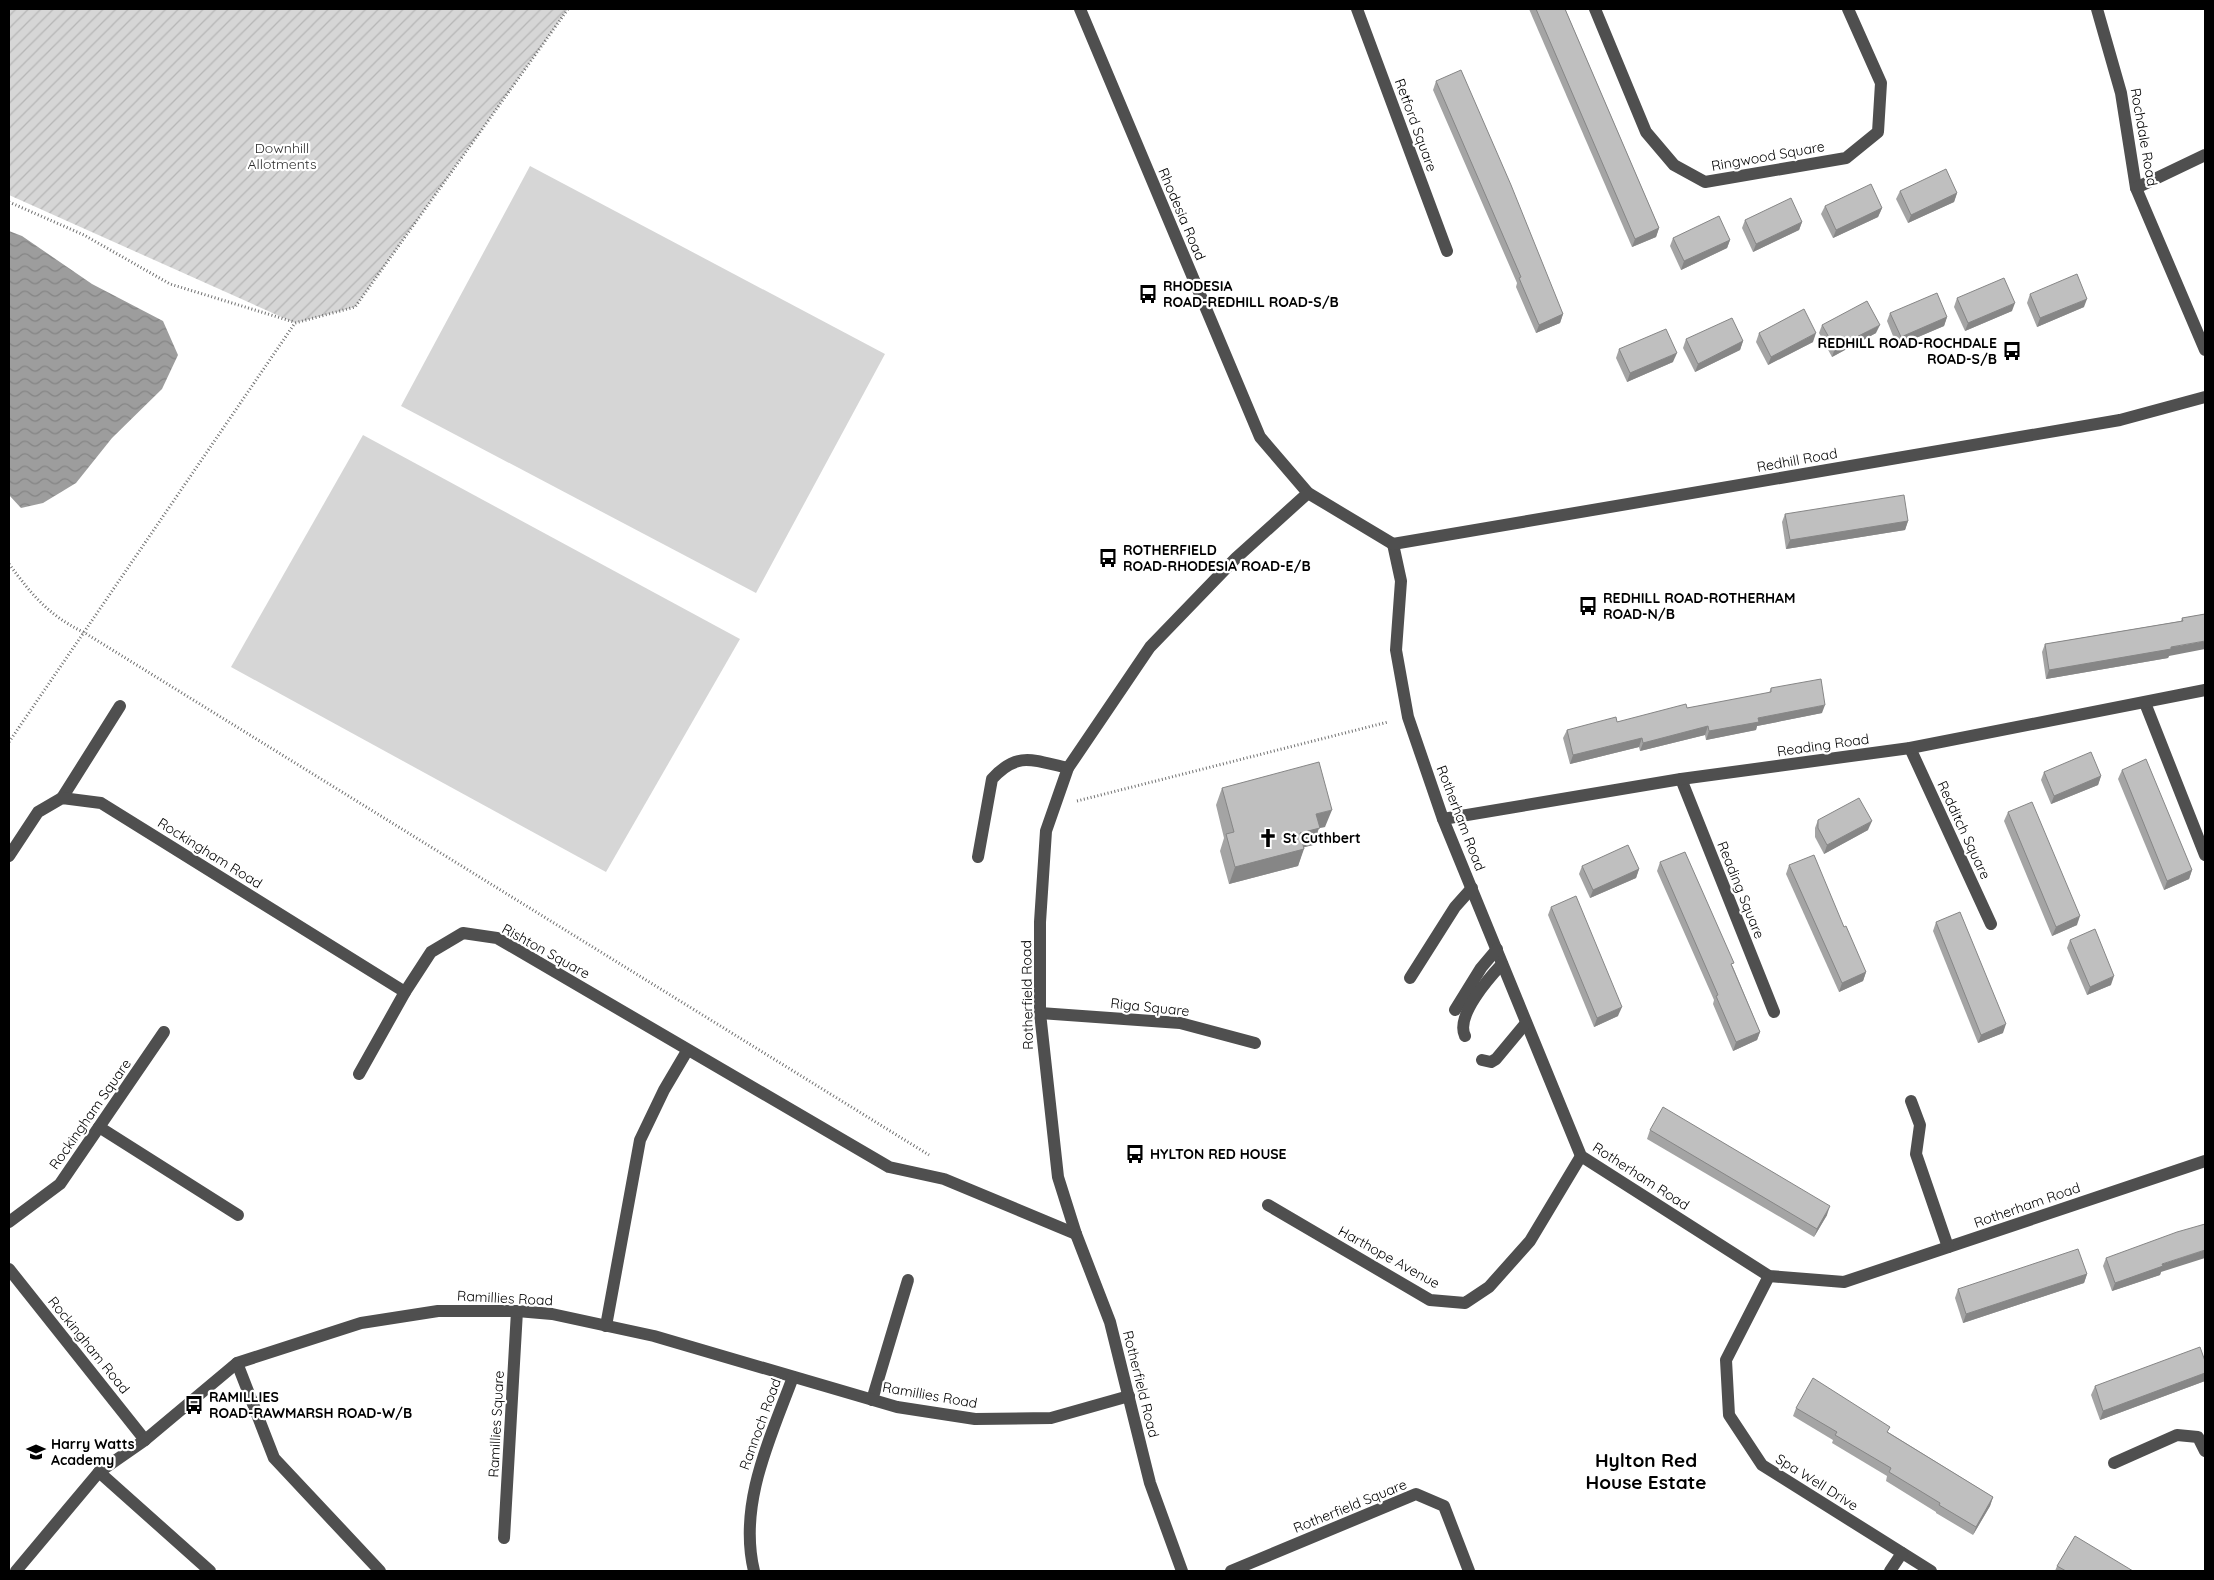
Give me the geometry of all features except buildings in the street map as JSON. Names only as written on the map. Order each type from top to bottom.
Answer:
[{"type":"street","name":"Rhodesia Road","points":[[1080,9],[1260,437],[1308,494],[1393,544]]},
{"type":"street","name":"Retford Square","points":[[1357,9],[1447,251]]},
{"type":"street","name":"Ringwood Square","points":[[1595,9],[1646,132],[1674,165],[1706,182],[1846,158],[1878,132],[1881,83],[1848,9]]},
{"type":"street","name":"Rochdale Road","points":[[2097,9],[2121,93],[2136,188],[2205,350]]},
{"type":"street","points":[[2136,188],[2205,155]]},
{"type":"street","name":"Redhill Road","points":[[1393,544],[2120,420],[2205,397]]},
{"type":"street","name":"Rotherfield Road","points":[[1182,1571],[1150,1483],[1110,1322],[1076,1234],[1058,1177],[1040,1013],[1040,922],[1046,831],[1068,768],[1150,647],[1236,558],[1308,494]]},
{"type":"street","name":"Rotherham Road","points":[[1393,544],[1401,581],[1396,650],[1408,717],[1443,819],[1582,1156],[1769,1276],[1844,1282],[2205,1161]]},
{"type":"street","name":"Reading Road","points":[[1443,819],[1681,779],[1910,748],[2205,690]]},
{"type":"street","points":[[2145,703],[2205,855]]},
{"type":"street","points":[[9,856],[38,812],[62,798],[120,706]]},
{"type":"street","name":"Redditch Square","points":[[1910,748],[1991,924]]},
{"type":"street","points":[[978,857],[992,779],[998,772],[1026,758],[1068,768]]},
{"type":"street","name":"Reading Square","points":[[1681,779],[1774,1012]]},
{"type":"street","name":"Rockingham Road","points":[[62,798],[101,803],[405,992]]},
{"type":"street","points":[[1410,978],[1454,907],[1472,888]]},
{"type":"street","name":"Rishton Square","points":[[359,1074],[405,992],[431,952],[463,933],[497,938],[687,1051],[889,1167],[944,1180],[1076,1234]]},
{"type":"street","points":[[1455,1010],[1481,968],[1497,949]]},
{"type":"street","points":[[1465,1036],[1462,1030],[1463,1020],[1486,981],[1502,964]]},
{"type":"street","name":"Riga Square","points":[[1040,1013],[1180,1023],[1255,1043]]},
{"type":"street","points":[[1482,1060],[1491,1062],[1496,1059],[1526,1023]]},
{"type":"street","name":"Rockingham Square","points":[[9,1222],[60,1184],[164,1032]]},
{"type":"street","points":[[606,1326],[640,1140],[664,1090],[687,1051]]},
{"type":"street","points":[[1911,1101],[1920,1125],[1916,1154],[1948,1247]]},
{"type":"street","points":[[99,1127],[238,1215]]},
{"type":"street","name":"Harthope Avenue","points":[[1268,1205],[1430,1300],[1465,1303],[1489,1287],[1530,1241],[1582,1156]]},
{"type":"street","name":"Rockingham Road","points":[[9,1269],[145,1440]]},
{"type":"street","name":"Spa Well Drive","points":[[1769,1276],[1726,1360],[1730,1415],[1762,1465],[1931,1571]]},
{"type":"street","points":[[872,1400],[908,1280]]},
{"type":"street","name":"Ramillies Road","points":[[16,1571],[99,1472],[145,1440],[237,1362],[361,1323],[438,1311],[517,1311],[552,1314],[654,1336],[897,1407],[975,1419],[1050,1418],[1129,1396]]},
{"type":"street","name":"Ramillies Square","points":[[504,1538],[517,1311]]},
{"type":"street","points":[[237,1362],[274,1458],[380,1571]]},
{"type":"street","name":"Rannoch Road","points":[[754,1571],[751,1560],[751,1512],[756,1478],[793,1377]]},
{"type":"street","points":[[2114,1463],[2177,1435],[2198,1437],[2205,1451]]},
{"type":"street","points":[[99,1472],[210,1571]]},
{"type":"street","name":"Rotherfield Square","points":[[1231,1571],[1416,1494],[1444,1506],[1469,1571]]},
{"type":"street","points":[[1890,1571],[1902,1553]]},
{"type":"path","points":[[9,202],[84,235],[170,284],[295,323],[356,307],[568,9]]},
{"type":"path","points":[[9,742],[295,323]]},
{"type":"path","points":[[9,564],[39,603],[65,624],[85,633],[933,1157]]},
{"type":"path","points":[[1054,807],[1408,717]]},
{"type":"green space","name":"Downhill Allotments","points":[[9,9],[568,9],[355,307],[295,323],[9,195]]},
{"type":"green space","points":[[530,166],[885,354],[756,593],[401,406]]},
{"type":"green space","points":[[363,435],[740,639],[606,872],[231,667]]},
{"type":"water","points":[[9,231],[22,236],[92,284],[163,321],[178,355],[162,389],[112,438],[76,483],[43,503],[21,508],[9,495]]},
{"type":"place","name":"RHODESIA ROAD-REDHILL ROAD-S/B","points":[[1148,294]]},
{"type":"place","name":"REDHILL ROAD-ROCHDALE ROAD-S/B","points":[[2012,351]]},
{"type":"place","name":"ROTHERFIELD ROAD-RHODESIA ROAD-E/B","points":[[1108,558]]},
{"type":"place","name":"REDHILL ROAD-ROTHERHAM ROAD-N/B","points":[[1588,606]]},
{"type":"place","name":"St Cuthbert","points":[[1268,838]]},
{"type":"place","name":"HYLTON RED HOUSE","points":[[1135,1154]]},
{"type":"place","name":"RAMILLIES ROAD-RAWMARSH ROAD-W/B","points":[[194,1405]]},
{"type":"place","name":"Harry Watts Academy","points":[[36,1452]]},
{"type":"district","name":"Hylton Red House Estate","points":[[1646,1471]]}]
